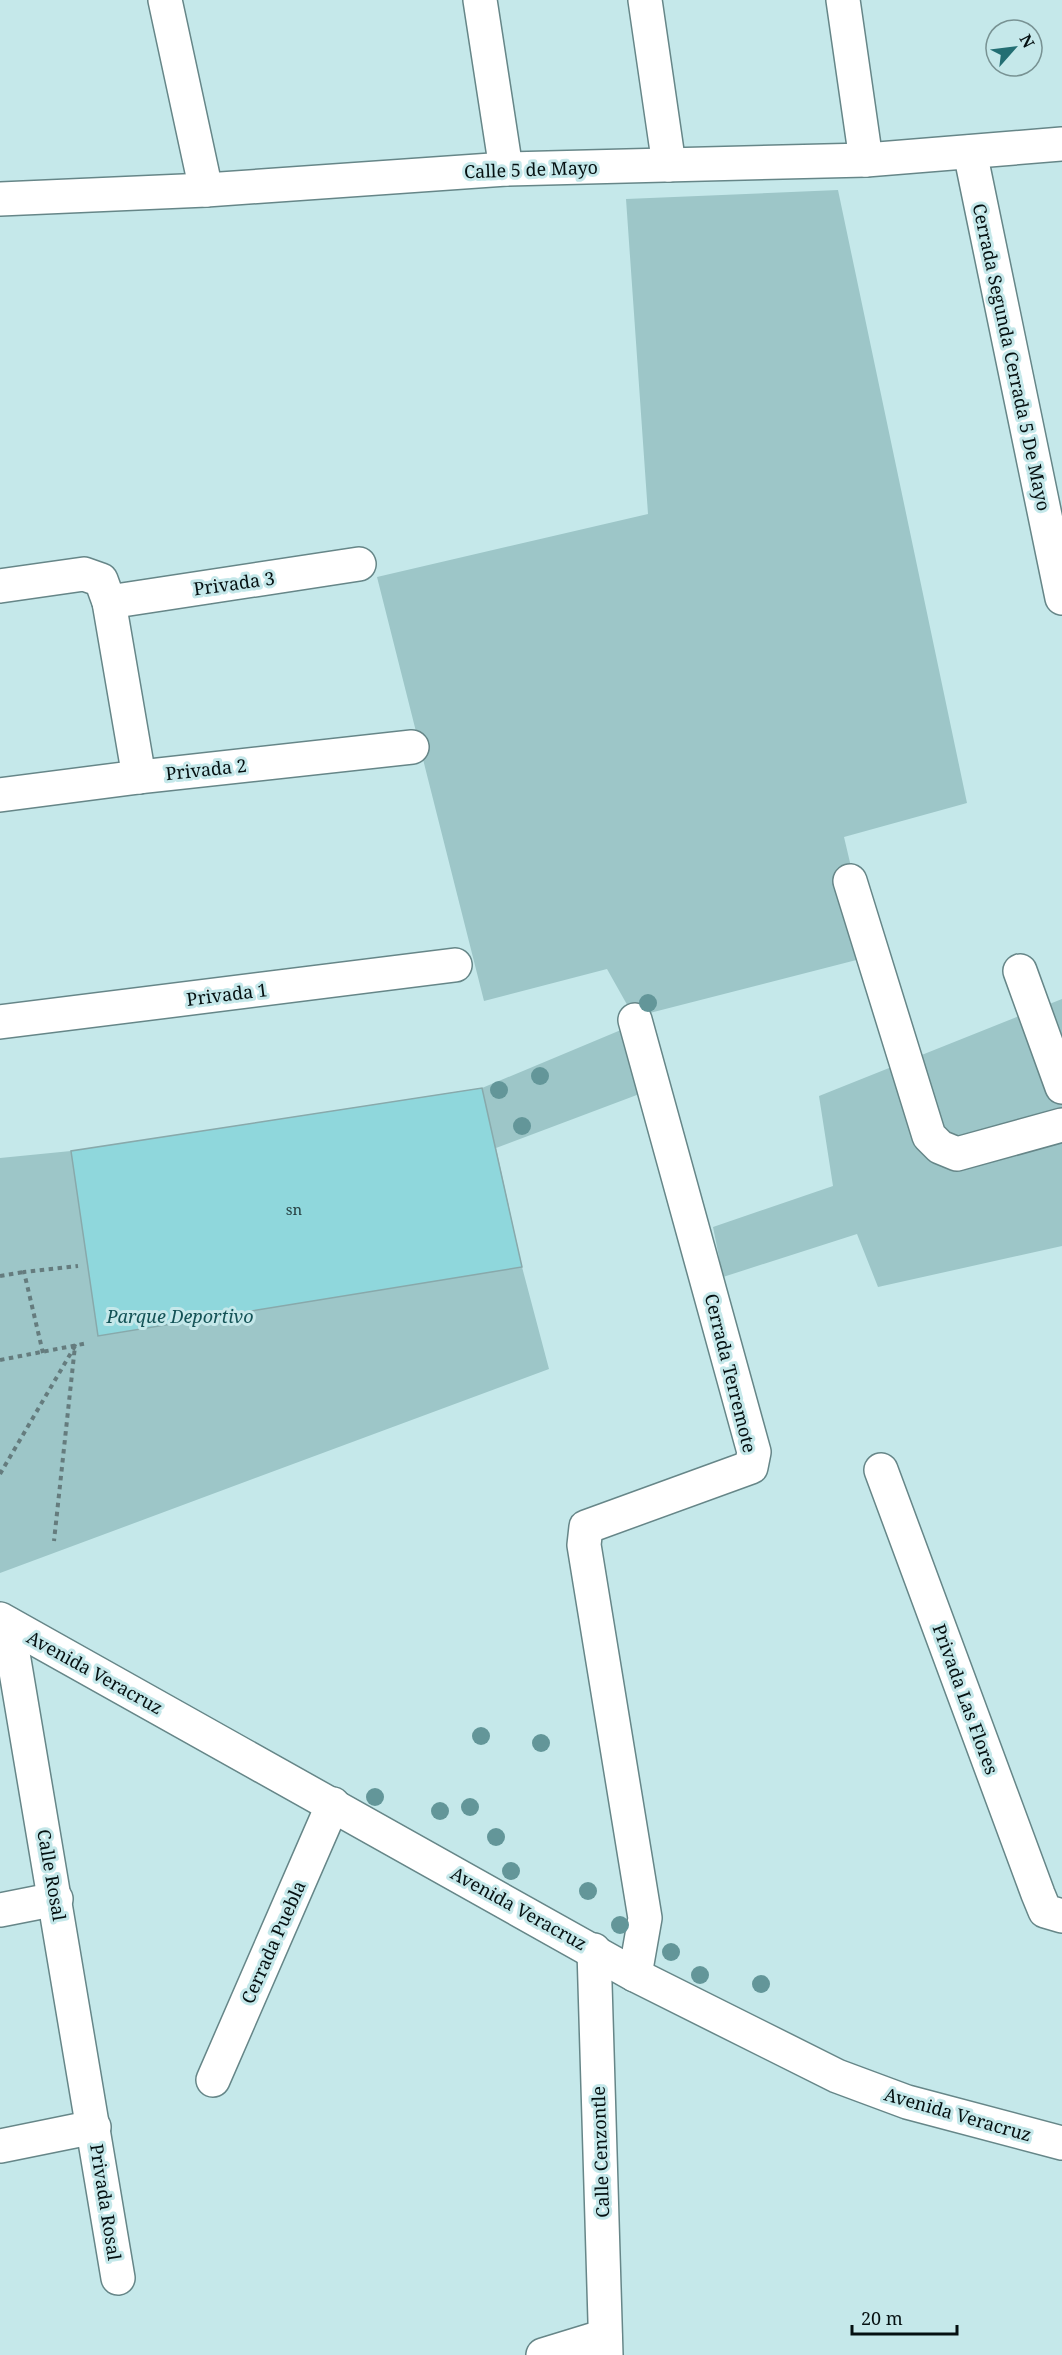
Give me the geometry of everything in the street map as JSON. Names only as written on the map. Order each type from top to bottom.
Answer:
[{"type":"street","points":[[165,0],[206,190]]},
{"type":"street","points":[[480,0],[506,169]]},
{"type":"street","points":[[645,0],[669,165]]},
{"type":"street","points":[[843,0],[866,160]]},
{"type":"street","name":"Calle 5 de Mayo","points":[[0,200],[206,190],[506,169],[866,160],[1062,144]]},
{"type":"street","name":"Cerrada Segunda Cerrada 5 De Mayo","points":[[970,152],[1062,598]]},
{"type":"street","name":"Privada 3","points":[[109,602],[359,564]]},
{"type":"street","points":[[0,586],[84,574],[101,580],[109,602],[139,777]]},
{"type":"street","name":"Privada 2","points":[[0,795],[412,747]]},
{"type":"street","points":[[850,881],[929,1136],[940,1147],[957,1154],[1062,1125]]},
{"type":"street","name":"Privada 1","points":[[0,1022],[455,965]]},
{"type":"street","points":[[1020,971],[1062,1087]]},
{"type":"street","name":"Cerrada Terremote","points":[[635,1020],[754,1452],[751,1467],[586,1527],[584,1545],[645,1918],[635,1975]]},
{"type":"street","name":"Privada Las Flores","points":[[882,1470],[1038,1894],[1045,1911],[1062,1916]]},
{"type":"street","name":"Avenida Veracruz","points":[[4,1621],[635,1975],[837,2076],[907,2102],[1062,2143]]},
{"type":"street","name":"Calle Rosal","points":[[4,1621],[56,1899],[94,2127]]},
{"type":"street","name":"Cerrada Puebla","points":[[213,2080],[333,1804]]},
{"type":"street","points":[[0,1910],[56,1899]]},
{"type":"street","name":"Calle Cenzontle","points":[[594,1950],[606,2346]]},
{"type":"street","points":[[0,2146],[94,2127]]},
{"type":"street","name":"Privada Rosal","points":[[94,2127],[118,2278]]},
{"type":"street","points":[[543,2355],[606,2346]]},
{"type":"path","points":[[0,1276],[78,1266]]},
{"type":"path","points":[[24,1272],[43,1353]]},
{"type":"path","points":[[0,1360],[88,1342]]},
{"type":"path","points":[[0,1474],[75,1346]]},
{"type":"path","points":[[54,1540],[75,1346]]},
{"type":"green space","points":[[838,190],[967,803],[844,837],[872,956],[634,1017],[607,969],[484,1001],[377,577],[648,514],[626,199]]},
{"type":"green space","points":[[1062,999],[1062,1246],[878,1287],[857,1234],[723,1277],[713,1227],[833,1186],[819,1096]]},
{"type":"green space","name":"Parque Deportivo","points":[[640,1022],[658,1087],[496,1148],[522,1267],[549,1369],[0,1573],[0,1158],[71,1151],[482,1088]]},
{"type":"building","points":[[482,1088],[522,1267],[98,1336],[71,1151]]}]
